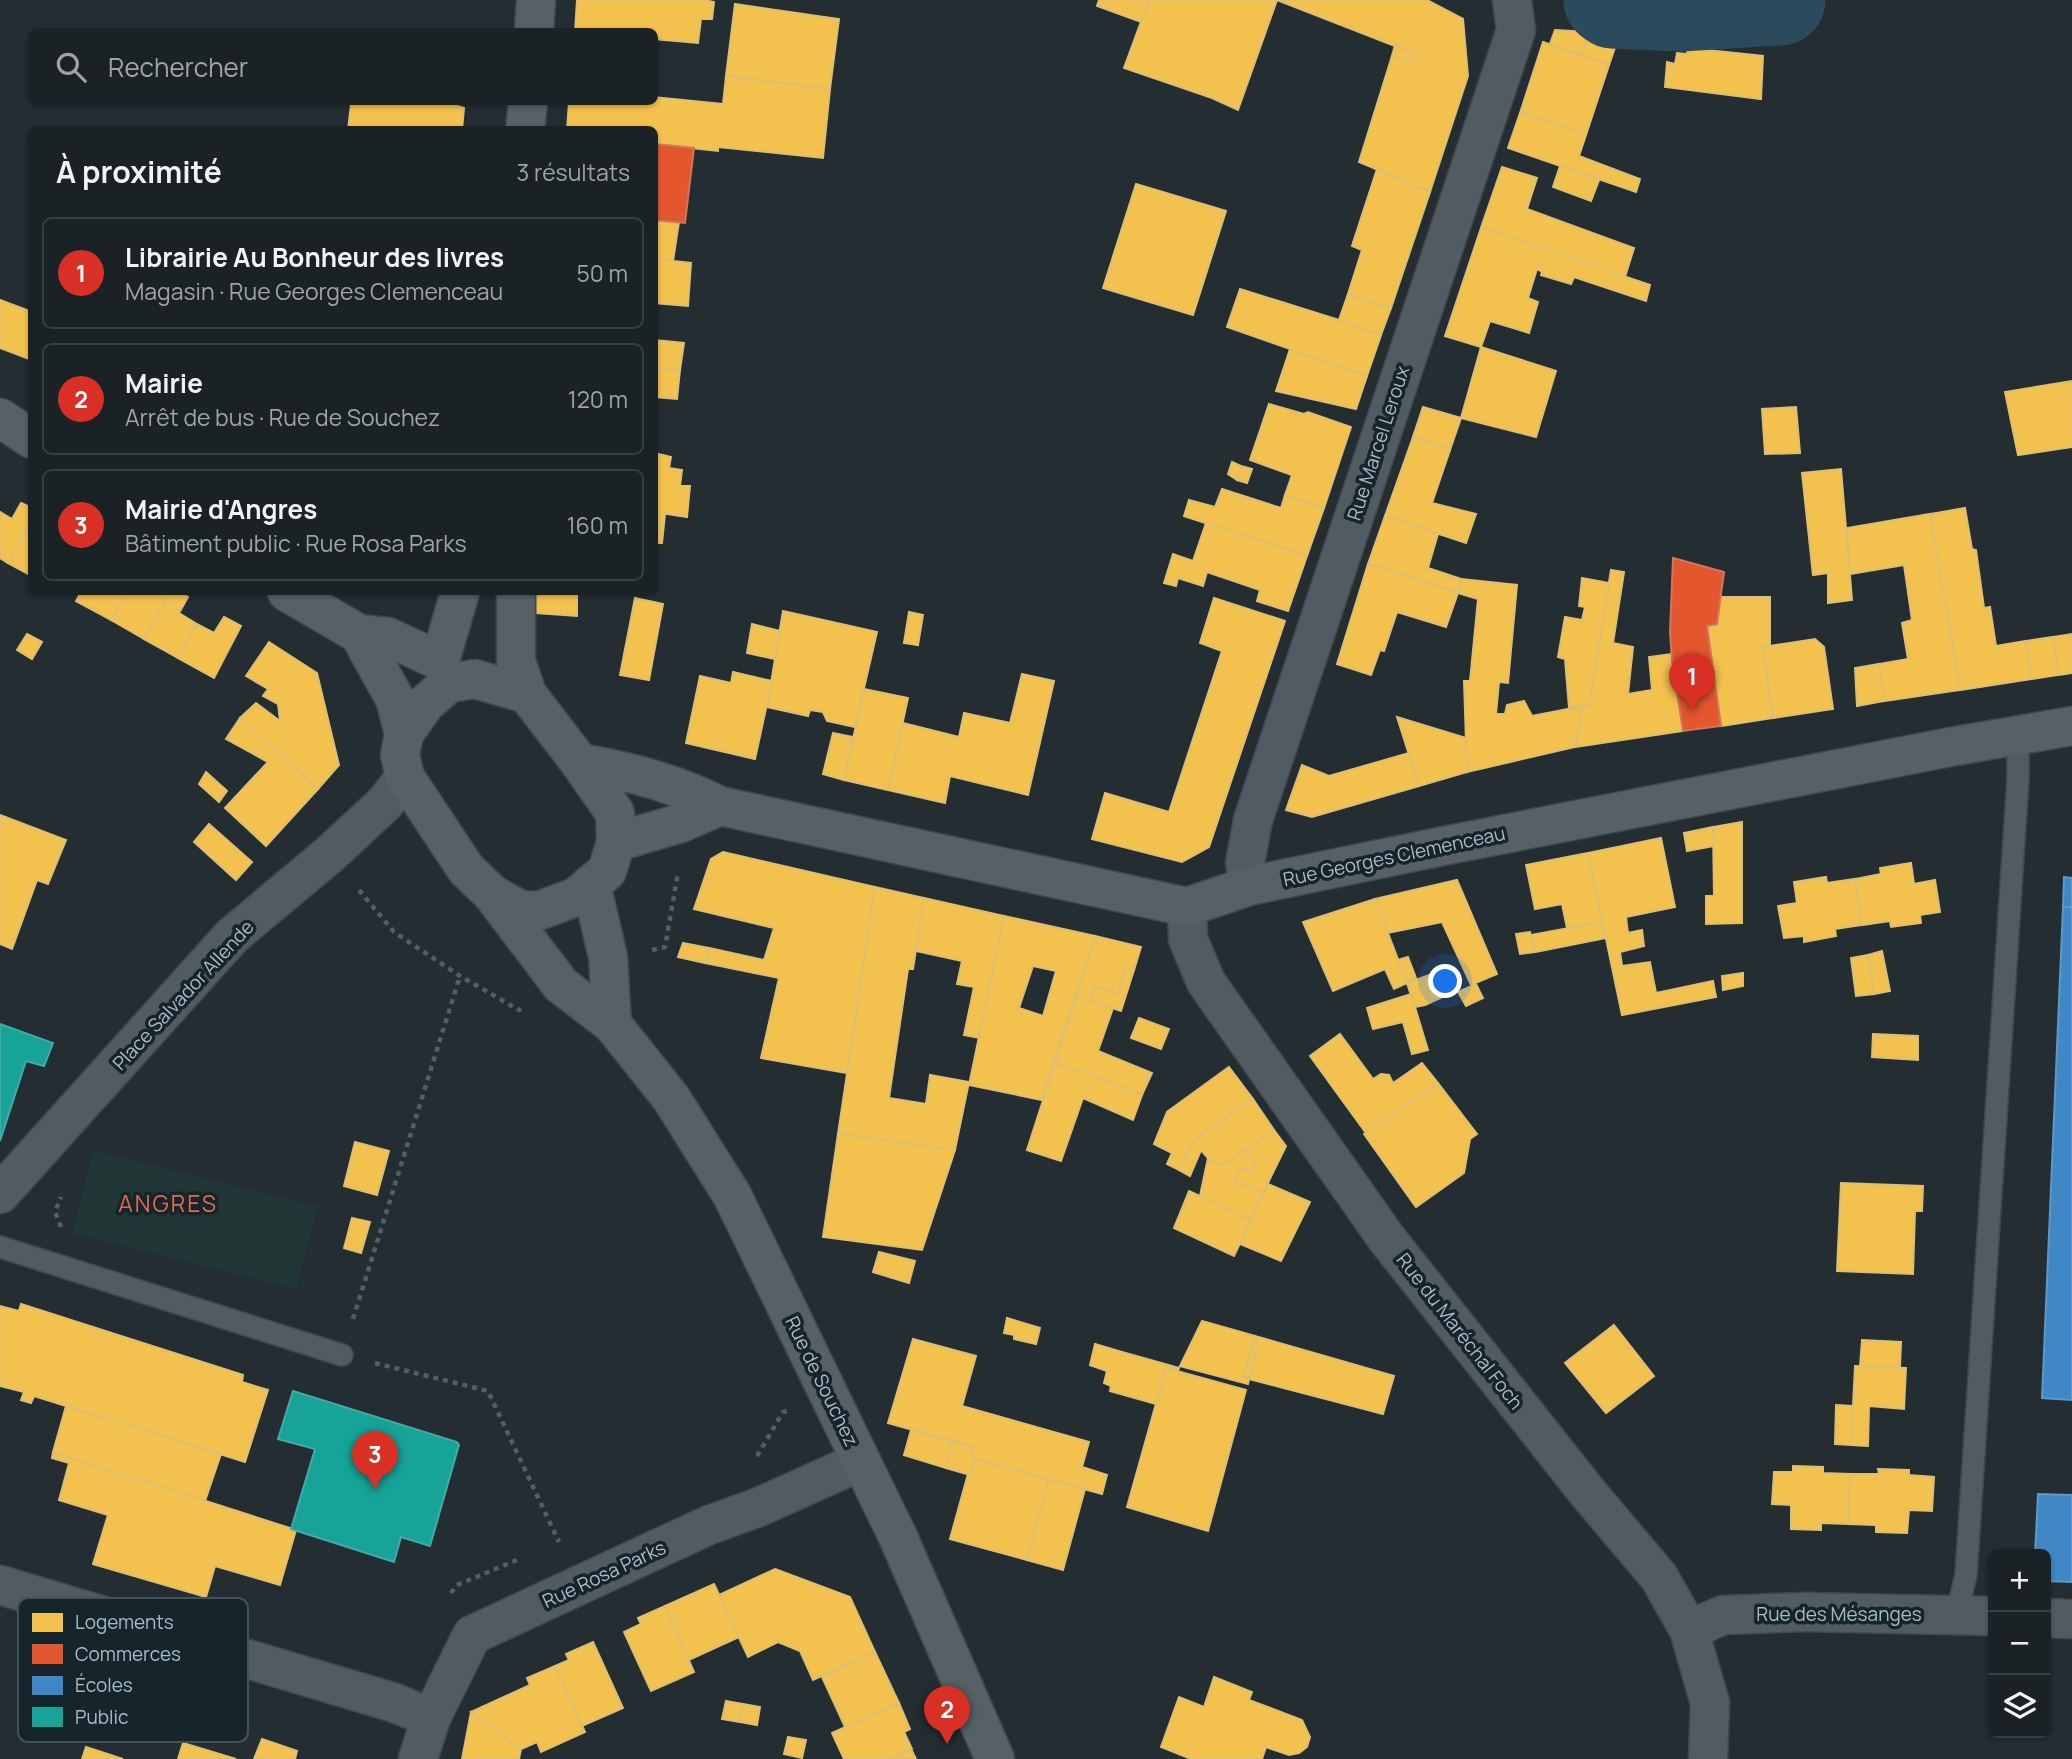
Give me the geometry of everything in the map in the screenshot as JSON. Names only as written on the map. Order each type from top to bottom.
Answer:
[{"type":"main road","points":[[534,28],[537,0]]},
{"type":"main road","points":[[525,126],[528,105]]},
{"type":"main road","points":[[0,418],[28,436]]},
{"type":"main road","points":[[292,595],[359,634],[388,636],[445,672],[527,694]]},
{"type":"main road","points":[[404,734],[445,672],[459,595]]},
{"type":"main road","points":[[359,634],[396,699],[404,734],[400,755],[405,778],[466,869],[492,894],[520,910],[538,911],[576,897],[607,871],[616,842],[615,813],[527,694],[516,661],[516,595]]},
{"type":"main road","name":"Rue Georges Clemenceau","points":[[1187,907],[1249,886],[1456,843],[1923,752],[2072,726]]},
{"type":"main road","points":[[580,763],[624,770],[687,789],[720,806],[1187,907]]},
{"type":"main road","points":[[616,842],[681,823],[720,806]]},
{"type":"main road","points":[[592,884],[608,957],[612,1024]]},
{"type":"main road","name":"Rue de Souchez","points":[[492,894],[561,985],[612,1024],[671,1097],[732,1195],[898,1537],[995,1759]]},
{"type":"street","name":"Rue Marcel Leroux","points":[[1249,886],[1245,863],[1253,820],[1516,30],[1512,0]]},
{"type":"street","name":"Place Salvador Allende","points":[[0,1194],[55,1136],[232,936],[330,854],[385,803],[405,778]]},
{"type":"street","name":"Rue du Maréchal Foch","points":[[1187,907],[1188,939],[1206,982],[1387,1239],[1588,1493],[1659,1577],[1689,1630],[1710,1703],[1708,1759]]},
{"type":"street","name":"Rue Rosa Parks","points":[[418,1759],[431,1718],[472,1635],[709,1525],[759,1507],[861,1461]]},
{"type":"street","points":[[0,1586],[41,1598]]},
{"type":"street","name":"Rue des Mésanges","points":[[1689,1630],[1723,1615],[1804,1612],[1988,1616]]},
{"type":"street","points":[[2051,1618],[2072,1619]]},
{"type":"street","points":[[248,1659],[382,1699],[431,1718]]},
{"type":"lane","points":[[1952,1614],[1960,1600],[1967,1561],[2018,779],[2018,735]]},
{"type":"lane","points":[[0,1247],[342,1356]]},
{"type":"path","points":[[608,957],[664,947],[682,850],[681,823]]},
{"type":"path","points":[[330,854],[394,932],[460,976],[342,1356],[488,1391],[559,1542]]},
{"type":"path","points":[[55,1136],[76,1163],[55,1212],[80,1272]]},
{"type":"green space","points":[[93,1150],[317,1206],[296,1289],[72,1233]]},
{"type":"building: Logements","points":[[577,0],[714,2],[712,19],[701,19],[698,43],[658,39],[658,28],[575,28]]},
{"type":"building: Logements","points":[[1099,0],[1149,0],[1141,22],[1097,6]]},
{"type":"building: Logements","points":[[1149,0],[1277,0],[1238,110],[1212,98],[1124,68]]},
{"type":"building: Logements","points":[[1277,0],[1427,0],[1463,19],[1468,76],[1430,192],[1359,162],[1392,56],[1415,62],[1418,55]]},
{"type":"building: Logements","points":[[735,4],[839,19],[830,89],[726,76]]},
{"type":"building: Logements","points":[[1591,27],[1621,30],[1609,65],[1581,55]]},
{"type":"building: Logements","points":[[1555,30],[1589,32],[1581,55],[1550,44]]},
{"type":"building: Logements","points":[[1543,42],[1609,65],[1586,135],[1520,113]]},
{"type":"building: Logements","points":[[1395,45],[1418,55],[1415,62],[1392,56]]},
{"type":"building: Logements","points":[[1688,48],[1763,56],[1761,99],[1665,87],[1667,62],[1675,64],[1677,53],[1687,54]]},
{"type":"building: Logements","points":[[726,76],[830,89],[823,158],[718,147],[718,151],[658,144],[658,126],[567,126],[569,105],[658,105],[658,97],[723,104]]},
{"type":"building: Logements","points":[[351,105],[454,105],[464,108],[462,126],[348,126]]},
{"type":"building: Logements","points":[[1520,113],[1586,135],[1579,156],[1640,179],[1636,192],[1508,148]]},
{"type":"building: Logements","points":[[1560,166],[1599,180],[1591,201],[1553,187]]},
{"type":"building: Logements","points":[[1502,167],[1537,178],[1527,209],[1634,248],[1625,277],[1481,228]]},
{"type":"building: Logements","points":[[1377,169],[1430,192],[1391,308],[1348,294],[1362,250],[1352,246]]},
{"type":"building: Logements","points":[[1136,184],[1226,211],[1193,315],[1103,288]]},
{"type":"building: Logements","points":[[658,220],[679,222],[673,261],[658,259]]},
{"type":"building: Logements","points":[[1481,228],[1650,285],[1646,301],[1574,277],[1571,284],[1541,275],[1542,272],[1537,269],[1528,298],[1538,302],[1529,333],[1490,321],[1481,347],[1445,336]]},
{"type":"building: Logements","points":[[658,259],[691,263],[688,306],[658,303]]},
{"type":"building: Logements","points":[[1240,289],[1381,335],[1367,376],[1227,327]]},
{"type":"building: Logements","points":[[1348,294],[1391,308],[1381,335],[1339,320]]},
{"type":"building: Logements","points":[[0,300],[28,310],[28,358],[0,348]]},
{"type":"building: Logements","points":[[658,340],[684,343],[680,370],[658,368]]},
{"type":"building: Logements","points":[[1481,347],[1556,371],[1536,437],[1461,418]]},
{"type":"building: Logements","points":[[1290,349],[1367,376],[1356,409],[1276,391]]},
{"type":"building: Logements","points":[[658,368],[680,370],[677,399],[658,397]]},
{"type":"building: Logements","points":[[2072,381],[2072,447],[2018,455],[2005,392]]},
{"type":"building: Logements","points":[[1269,404],[1304,414],[1308,412],[1351,427],[1324,508],[1285,495],[1292,475],[1250,460]]},
{"type":"building: Logements","points":[[1423,407],[1461,418],[1450,450],[1413,437]]},
{"type":"building: Logements","points":[[1796,407],[1800,453],[1765,454],[1762,409]]},
{"type":"building: Logements","points":[[1413,437],[1450,450],[1432,503],[1476,514],[1466,543],[1385,516]]},
{"type":"building: Logements","points":[[658,454],[671,457],[669,468],[682,470],[680,486],[690,486],[687,517],[658,513]]},
{"type":"building: Logements","points":[[1232,462],[1241,466],[1237,480],[1228,474]]},
{"type":"building: Logements","points":[[1241,466],[1252,469],[1247,483],[1237,480]]},
{"type":"building: Logements","points":[[1841,469],[1852,600],[1828,603],[1828,573],[1813,575],[1802,473]]},
{"type":"building: Logements","points":[[1222,489],[1281,508],[1285,495],[1324,508],[1307,556],[1184,516],[1189,500],[1215,507]]},
{"type":"building: Logements","points":[[21,503],[28,506],[28,527],[8,563],[0,558],[0,512],[12,519]]},
{"type":"building: Logements","points":[[1965,508],[1972,549],[1976,550],[1984,608],[1990,607],[1996,646],[2026,641],[2032,679],[1960,690],[1930,514]]},
{"type":"building: Logements","points":[[658,513],[665,514],[662,543],[658,543]]},
{"type":"building: Logements","points":[[1930,514],[1960,690],[1884,701],[1879,664],[1908,659],[1902,623],[1912,620],[1904,565],[1850,574],[1847,528]]},
{"type":"building: Logements","points":[[1385,516],[1438,534],[1428,568],[1461,579],[1458,593],[1368,564]]},
{"type":"building: Logements","points":[[1206,523],[1307,556],[1288,611],[1257,601],[1260,590],[1207,572],[1203,586],[1178,578],[1176,586],[1164,583],[1173,554],[1193,561]]},
{"type":"building: Logements","points":[[28,527],[28,574],[8,563]]},
{"type":"building: Logements","points":[[1368,564],[1458,593],[1446,627],[1397,612],[1384,651],[1380,650],[1371,675],[1337,664]]},
{"type":"building: Logements","points":[[1611,570],[1624,572],[1613,643],[1633,647],[1628,694],[1652,690],[1649,657],[1671,654],[1683,731],[1575,747],[1583,706],[1589,704]]},
{"type":"building: Logements","points":[[1582,578],[1609,583],[1589,704],[1569,708],[1565,659],[1558,657],[1565,617],[1582,620],[1585,607],[1579,606]]},
{"type":"building: Logements","points":[[1461,579],[1517,585],[1508,683],[1499,682],[1496,714],[1505,714],[1507,705],[1524,701],[1532,716],[1583,706],[1575,747],[1467,772],[1464,681],[1470,681],[1478,599],[1458,593]]},
{"type":"building: Logements","points":[[79,595],[125,595],[111,620],[76,601]]},
{"type":"building: Logements","points":[[125,595],[169,595],[144,639],[111,620]]},
{"type":"building: Logements","points":[[169,595],[188,597],[179,613],[197,624],[178,658],[144,639]]},
{"type":"building: Logements","points":[[537,595],[577,595],[577,616],[536,613]]},
{"type":"building: Logements","points":[[1720,597],[1770,597],[1770,645],[1763,647],[1773,718],[1721,726],[1707,626],[1717,624]]},
{"type":"building: Logements","points":[[635,598],[663,604],[649,680],[620,675]]},
{"type":"building: Logements","points":[[1214,598],[1285,621],[1209,847],[1182,862],[1092,839],[1105,793],[1169,812],[1222,651],[1200,643]]},
{"type":"building: Logements","points":[[783,611],[877,632],[855,727],[827,721],[823,712],[810,710],[808,716],[767,707]]},
{"type":"building: Logements","points":[[909,612],[923,615],[918,645],[904,643]]},
{"type":"building: Logements","points":[[224,617],[241,626],[214,678],[178,658],[197,624],[214,633]]},
{"type":"building: Logements","points":[[752,624],[780,631],[775,659],[747,653]]},
{"type":"building: Logements","points":[[27,634],[42,642],[32,659],[17,650]]},
{"type":"building: Logements","points":[[2072,634],[2072,673],[2058,675],[2053,637]]},
{"type":"building: Logements","points":[[2053,637],[2058,675],[2032,679],[2026,641]]},
{"type":"building: Logements","points":[[1815,639],[1824,647],[1833,709],[1773,718],[1763,647]]},
{"type":"building: Logements","points":[[269,642],[317,673],[339,765],[318,789],[240,718],[256,703],[280,721],[278,704],[263,696],[268,689],[246,676]]},
{"type":"building: Logements","points":[[1879,664],[1884,701],[1857,706],[1855,668]]},
{"type":"building: Logements","points":[[733,672],[772,681],[755,759],[686,743],[700,676],[731,683]]},
{"type":"building: Logements","points":[[1022,674],[1054,681],[1028,795],[950,776],[945,803],[888,790],[903,723],[959,737],[964,713],[1010,723]]},
{"type":"building: Logements","points":[[864,689],[908,698],[888,790],[844,780]]},
{"type":"building: Logements","points":[[1397,717],[1466,738],[1467,772],[1419,786]]},
{"type":"building: Logements","points":[[240,718],[318,789],[266,846],[225,808],[268,762],[226,739]]},
{"type":"building: Logements","points":[[833,733],[853,737],[844,780],[823,774]]},
{"type":"building: Logements","points":[[1409,753],[1419,786],[1312,817],[1286,810],[1302,765],[1329,776]]},
{"type":"building: Logements","points":[[206,772],[227,791],[219,802],[199,784]]},
{"type":"building: Logements","points":[[0,815],[66,840],[48,884],[37,880],[12,949],[0,944]]},
{"type":"building: Logements","points":[[1742,822],[1742,923],[1706,924],[1706,896],[1714,896],[1713,827]]},
{"type":"building: Logements","points":[[209,824],[252,862],[236,880],[194,842]]},
{"type":"building: Logements","points":[[1713,827],[1714,846],[1687,851],[1684,833]]},
{"type":"building: Logements","points":[[1661,838],[1675,907],[1626,917],[1628,933],[1642,930],[1644,946],[1620,952],[1622,966],[1650,962],[1656,993],[1713,981],[1716,997],[1622,1015],[1588,853]]},
{"type":"building: Logements","points":[[723,852],[875,887],[847,1073],[761,1058],[779,978],[705,963],[709,948],[764,960],[774,928],[694,909],[711,859]]},
{"type":"building: Logements","points":[[1588,853],[1602,922],[1567,928],[1562,904],[1535,909],[1526,865]]},
{"type":"building: Logements","points":[[1911,863],[1914,884],[1935,880],[1940,912],[1920,915],[1921,923],[1891,927],[1890,921],[1862,925],[1855,879],[1881,874],[1880,868]]},
{"type":"building: Logements","points":[[1826,877],[1827,883],[1855,879],[1862,925],[1835,929],[1836,936],[1804,942],[1804,936],[1784,938],[1778,906],[1797,903],[1794,882]]},
{"type":"building: Logements","points":[[1457,880],[1497,974],[1471,985],[1442,922],[1387,933],[1375,899]]},
{"type":"building: Logements","points":[[875,887],[924,898],[913,969],[908,969],[889,1098],[926,1104],[930,1075],[969,1082],[955,1150],[838,1134]]},
{"type":"building: Logements","points":[[924,898],[1004,916],[980,1038],[964,1035],[974,987],[957,984],[962,961],[916,951]]},
{"type":"building: Logements","points":[[1375,899],[1407,983],[1394,989],[1385,969],[1333,991],[1303,922]]},
{"type":"building: Logements","points":[[1004,916],[1095,936],[1042,1100],[969,1085]],"holes":[[[1033,966],[1056,971],[1043,1016],[1019,1008]]]},
{"type":"building: Logements","points":[[1602,922],[1606,938],[1535,952],[1531,935]]},
{"type":"building: Logements","points":[[1530,932],[1535,952],[1520,954],[1516,934]]},
{"type":"building: Logements","points":[[1095,936],[1141,947],[1134,970],[1126,968],[1118,994],[1095,987],[1091,1001],[1077,995]]},
{"type":"building: Logements","points":[[683,943],[709,948],[705,963],[678,957]]},
{"type":"building: Logements","points":[[1882,951],[1890,991],[1874,994],[1868,955]]},
{"type":"building: Logements","points":[[1868,955],[1874,994],[1856,996],[1851,958]]},
{"type":"building: Logements","points":[[1408,957],[1416,978],[1407,983],[1398,960]]},
{"type":"building: Logements","points":[[1126,968],[1134,970],[1121,1011],[1091,1001],[1095,987],[1118,994]]},
{"type":"building: Logements","points":[[1440,971],[1449,994],[1415,1007],[1407,983]]},
{"type":"building: Logements","points":[[1743,973],[1743,986],[1723,990],[1722,976]]},
{"type":"building: Logements","points":[[1476,984],[1483,998],[1466,1006],[1458,992]]},
{"type":"building: Logements","points":[[1411,994],[1428,1050],[1412,1054],[1403,1022],[1373,1029],[1367,1008]]},
{"type":"building: Logements","points":[[1077,995],[1113,1008],[1098,1051],[1152,1073],[1142,1095],[1055,1063]]},
{"type":"building: Logements","points":[[1139,1018],[1169,1029],[1161,1049],[1131,1038]]},
{"type":"building: Logements","points":[[1340,1034],[1373,1079],[1381,1074],[1389,1075],[1393,1083],[1422,1063],[1438,1083],[1366,1133],[1310,1056]]},
{"type":"building: Logements","points":[[1873,1034],[1918,1036],[1918,1060],[1872,1057]]},
{"type":"building: Logements","points":[[1055,1063],[1142,1095],[1133,1120],[1083,1098],[1061,1161],[1027,1150]]},
{"type":"building: Logements","points":[[1229,1067],[1253,1099],[1195,1139],[1179,1170],[1167,1164],[1172,1153],[1154,1144],[1167,1112]]},
{"type":"building: Logements","points":[[1438,1083],[1477,1134],[1470,1139],[1464,1173],[1416,1207],[1364,1134]]},
{"type":"building: Logements","points":[[1253,1099],[1274,1130],[1225,1164],[1212,1163],[1201,1150],[1190,1176],[1179,1170],[1195,1139]]},
{"type":"building: Logements","points":[[1274,1130],[1286,1146],[1263,1193],[1234,1180],[1240,1167],[1250,1171],[1255,1162],[1246,1149]]},
{"type":"building: Logements","points":[[838,1134],[955,1150],[922,1250],[823,1237]]},
{"type":"building: Logements","points":[[355,1142],[389,1151],[377,1195],[344,1186]]},
{"type":"building: Logements","points":[[1246,1149],[1255,1162],[1250,1171],[1240,1167],[1234,1180],[1263,1193],[1251,1220],[1200,1196],[1208,1158],[1212,1163],[1225,1164]]},
{"type":"building: Logements","points":[[1841,1183],[1923,1186],[1922,1211],[1915,1211],[1913,1274],[1837,1271]]},
{"type":"building: Logements","points":[[1268,1184],[1310,1202],[1281,1261],[1240,1244]]},
{"type":"building: Logements","points":[[1189,1191],[1251,1220],[1234,1256],[1174,1228]]},
{"type":"building: Logements","points":[[352,1218],[370,1222],[361,1253],[344,1248]]},
{"type":"building: Logements","points":[[879,1252],[915,1261],[909,1283],[873,1272]]},
{"type":"building: Logements","points":[[21,1304],[243,1375],[242,1382],[268,1390],[245,1462],[34,1396],[31,1403],[21,1400],[24,1392],[0,1386],[0,1306],[19,1311]]},
{"type":"building: Logements","points":[[1007,1318],[1040,1328],[1036,1344],[1014,1339],[1014,1335],[1004,1333]]},
{"type":"building: Logements","points":[[1202,1321],[1255,1336],[1244,1377],[1249,1379],[1248,1384],[1180,1366]]},
{"type":"building: Logements","points":[[1614,1325],[1654,1376],[1606,1413],[1565,1363]]},
{"type":"building: Logements","points":[[1255,1336],[1394,1376],[1383,1414],[1249,1379],[1258,1349],[1252,1347]]},
{"type":"building: Logements","points":[[913,1339],[976,1356],[962,1406],[1089,1442],[1082,1467],[1107,1475],[1102,1494],[975,1459],[972,1457],[974,1447],[888,1423]]},
{"type":"building: Logements","points":[[1862,1340],[1901,1342],[1900,1367],[1860,1366]]},
{"type":"building: Logements","points":[[1095,1344],[1179,1368],[1178,1371],[1166,1368],[1156,1404],[1110,1391],[1111,1386],[1104,1383],[1107,1371],[1090,1365]]},
{"type":"building: Logements","points":[[1252,1347],[1258,1349],[1249,1379],[1244,1377]]},
{"type":"building: Logements","points":[[1855,1366],[1906,1368],[1904,1409],[1869,1406],[1868,1446],[1851,1445]]},
{"type":"building: Logements","points":[[1166,1368],[1246,1390],[1208,1531],[1127,1507]]},
{"type":"building: Logements","points":[[1836,1405],[1853,1406],[1851,1445],[1835,1444]]},
{"type":"building: Logements","points":[[66,1406],[221,1454],[205,1501],[53,1452]]},
{"type":"building: Logements","points":[[911,1430],[952,1442],[946,1468],[904,1455]]},
{"type":"building: Logements","points":[[952,1442],[974,1447],[972,1457],[975,1459],[970,1475],[946,1468]]},
{"type":"building: Logements","points":[[53,1452],[296,1530],[280,1585],[215,1566],[206,1597],[93,1564],[108,1515],[59,1500],[69,1463],[52,1458]]},
{"type":"building: Logements","points":[[975,1459],[1049,1479],[1027,1560],[950,1539],[968,1474],[970,1475]]},
{"type":"building: Logements","points":[[1793,1466],[1823,1467],[1823,1473],[1850,1474],[1848,1524],[1821,1523],[1821,1530],[1791,1529],[1791,1505],[1772,1504],[1774,1472],[1793,1472]]},
{"type":"building: Logements","points":[[1878,1469],[1909,1470],[1909,1475],[1934,1477],[1932,1511],[1909,1510],[1907,1533],[1876,1532],[1876,1525],[1848,1524],[1850,1474],[1879,1474]]},
{"type":"building: Logements","points":[[1049,1479],[1085,1489],[1063,1570],[1027,1560]]},
{"type":"building: Logements","points":[[775,1569],[850,1597],[875,1652],[813,1680],[800,1651],[778,1642],[748,1657],[719,1595]]},
{"type":"building: Logements","points":[[714,1584],[739,1637],[689,1660],[665,1606]]},
{"type":"building: Logements","points":[[665,1606],[694,1672],[651,1691],[624,1632],[641,1624],[638,1618]]},
{"type":"building: Logements","points":[[593,1642],[623,1708],[582,1726],[555,1666],[569,1660],[566,1654]]},
{"type":"building: Logements","points":[[875,1652],[899,1703],[845,1727],[822,1677]]},
{"type":"building: Logements","points":[[555,1666],[585,1732],[541,1752],[537,1742],[521,1749],[471,1712],[530,1685],[527,1678]]},
{"type":"building: Logements","points":[[1214,1677],[1252,1692],[1249,1700],[1302,1720],[1310,1737],[1307,1747],[1299,1753],[1289,1755],[1266,1747],[1262,1759],[1191,1759],[1161,1747],[1179,1697],[1204,1707]]},
{"type":"building: Logements","points":[[726,1701],[743,1704],[740,1722],[722,1719]]},
{"type":"building: Logements","points":[[899,1703],[910,1729],[904,1732],[912,1749],[890,1759],[844,1759],[832,1733]]},
{"type":"building: Logements","points":[[743,1704],[760,1707],[757,1725],[740,1722]]},
{"type":"building: Logements","points":[[471,1712],[521,1749],[519,1759],[462,1759]]},
{"type":"building: Logements","points":[[788,1737],[806,1740],[802,1758],[784,1754]]},
{"type":"building: Logements","points":[[262,1739],[297,1751],[295,1759],[254,1759]]},
{"type":"building: Logements","points":[[183,1743],[236,1759],[178,1759]]},
{"type":"building: Logements","points":[[86,1747],[123,1759],[82,1759]]},
{"type":"building: Logements","points":[[911,1749],[916,1759],[890,1759]]},
{"type":"building: Commerces","points":[[658,144],[694,148],[685,223],[658,220]]},
{"type":"building: Commerces","points":[[1673,558],[1724,572],[1717,624],[1707,626],[1721,726],[1683,731],[1670,632]]},
{"type":"building: Écoles","points":[[2064,877],[2072,878],[2072,907],[2063,907]]},
{"type":"building: Écoles","points":[[2063,907],[2072,907],[2072,1400],[2042,1398]]},
{"type":"building: Écoles","points":[[2038,1494],[2072,1495],[2072,1582],[2051,1581],[2051,1549],[2035,1549]]},
{"type":"building: Public","points":[[0,1024],[53,1043],[44,1066],[26,1061],[0,1141]]},
{"type":"building: Public","points":[[293,1391],[457,1442],[459,1445],[430,1546],[401,1537],[394,1562],[291,1529],[315,1449],[278,1439]]},
{"type":"waterway","points":[[1609,0],[1613,3],[1680,6],[1780,0]]},
{"type":"place","name":"Librairie Au Bonheur des livres","points":[[1692,711]]},
{"type":"place","name":"Mairie d'Angres","points":[[375,1489]]},
{"type":"place","name":"Mairie","points":[[947,1744]]},
{"type":"district","name":"ANGRES","points":[[168,1203]]}]
